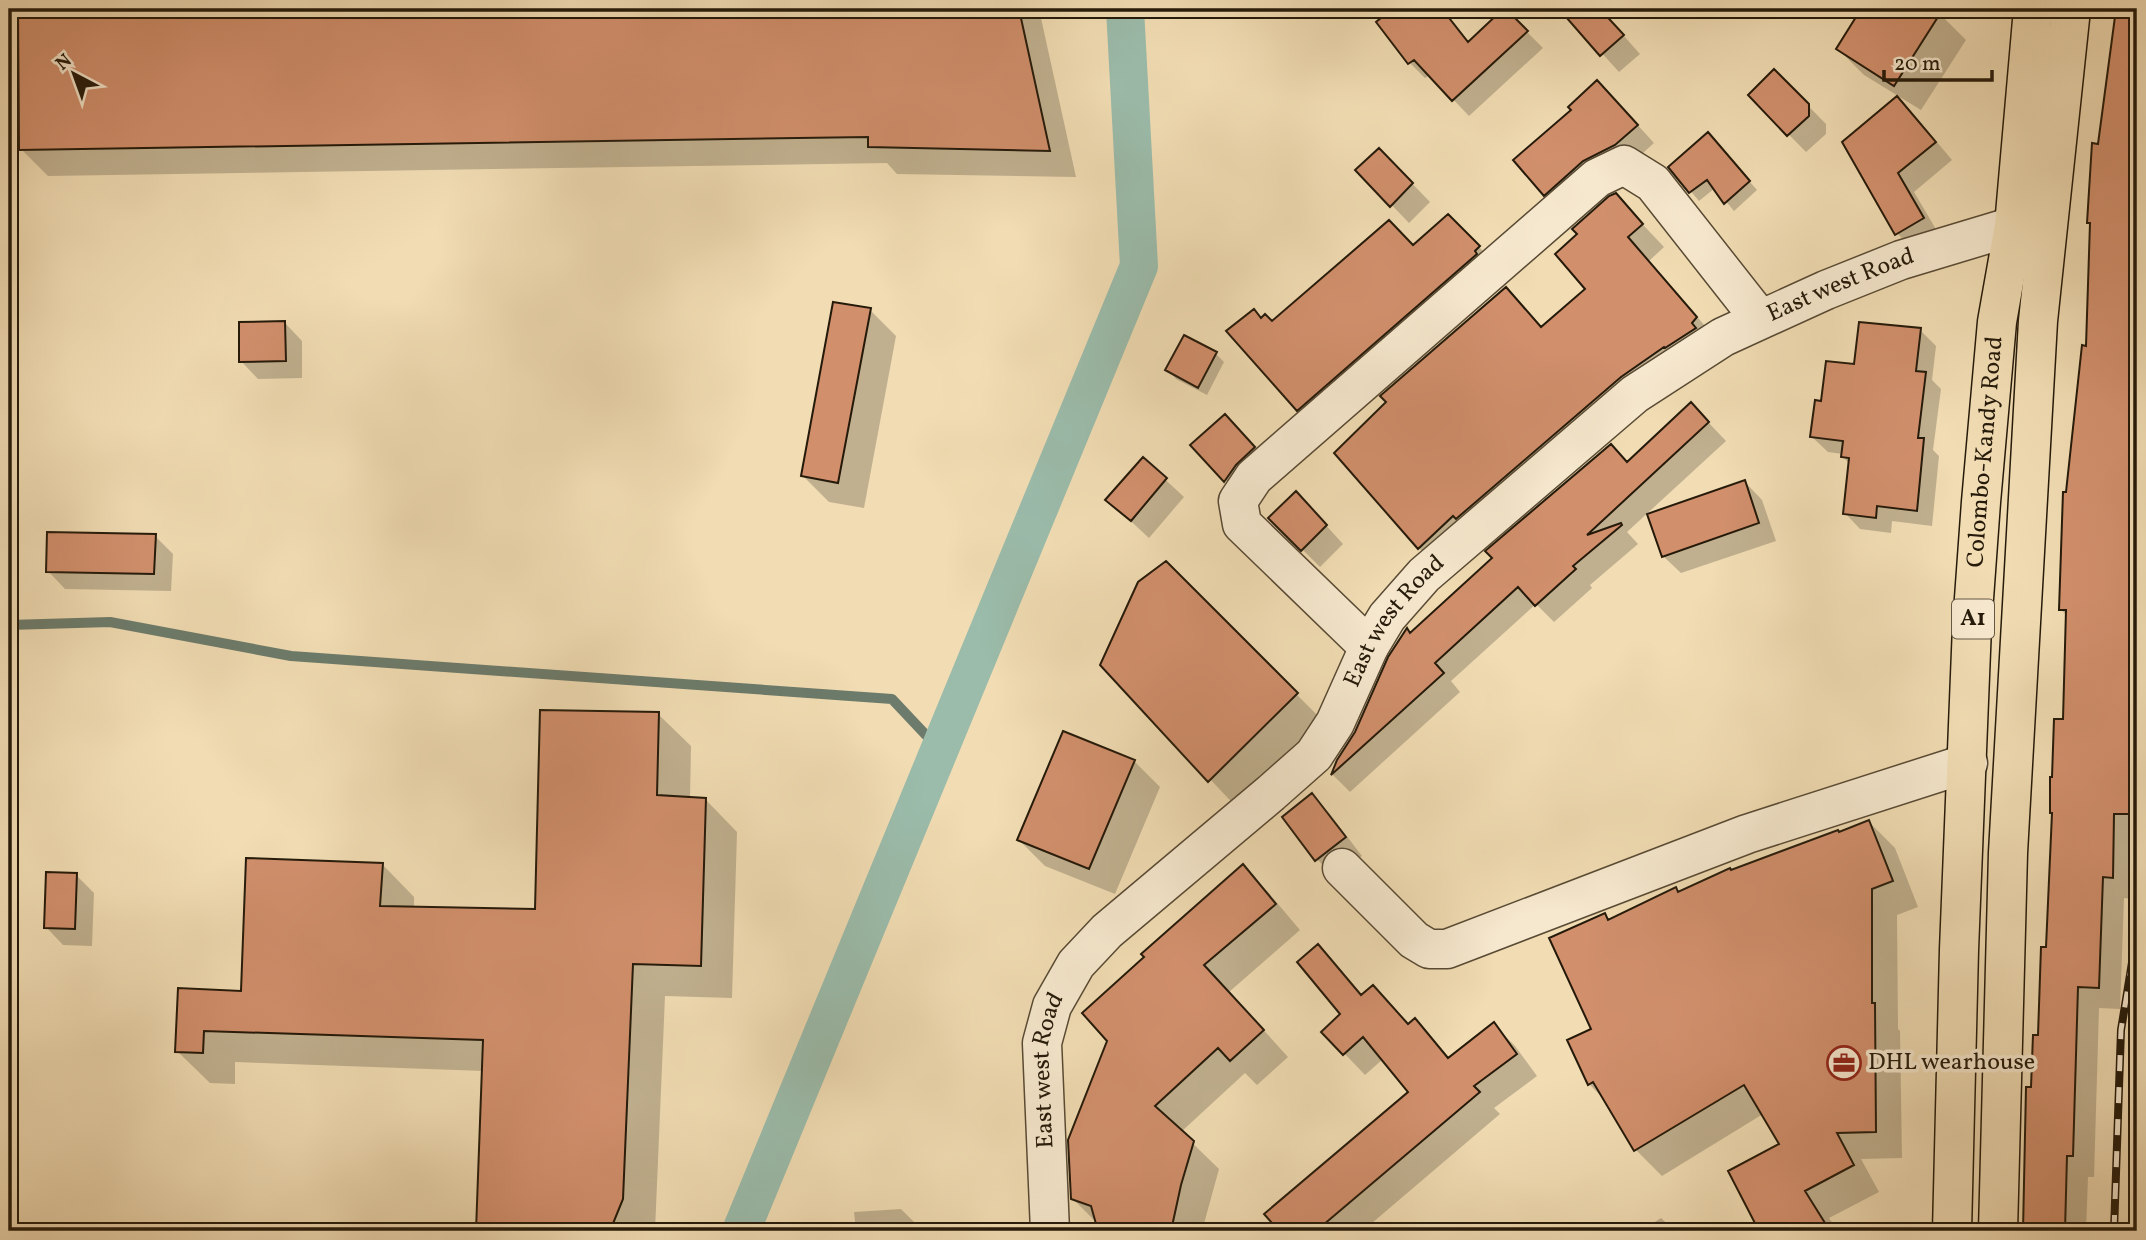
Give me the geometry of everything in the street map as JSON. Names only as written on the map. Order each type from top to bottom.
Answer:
[{"type":"highway","name":"Colombo-Kandy Road","points":[[1952,1231],[1972,626],[1997,322],[2014,226],[2033,9]]},
{"type":"highway","name":"Colombo-Kandy Road","points":[[1998,1231],[2008,853],[2037,335],[2071,9]]},
{"type":"street","points":[[1369,647],[1242,524],[1238,501],[1254,477],[1598,178],[1625,165],[1653,183],[1760,319]]},
{"type":"street","name":"East west Road","points":[[1050,1231],[1042,1043],[1052,1006],[1076,964],[1107,931],[1314,755],[1335,723],[1369,647],[1387,617],[1424,575],[1635,394],[1723,337],[1901,260],[2014,226]]},
{"type":"street","points":[[1342,868],[1414,940],[1429,949],[1447,950],[1747,834],[1968,763]]},
{"type":"building","points":[[18,9],[1019,9],[1050,151],[868,147],[868,137],[19,150]]},
{"type":"building","points":[[1392,9],[1442,9],[1468,42],[1503,9],[1528,31],[1452,101],[1414,60],[1408,64],[1376,22]]},
{"type":"building","points":[[1559,9],[1600,9],[1624,35],[1600,56]]},
{"type":"building","points":[[1861,9],[1943,9],[1894,86],[1836,49]]},
{"type":"building","points":[[2116,9],[2137,9],[2137,715],[2131,715],[2129,814],[2114,814],[2113,878],[2103,877],[2099,988],[2078,987],[2073,1156],[2067,1156],[2065,1231],[2023,1231],[2026,1087],[2031,1087],[2033,1035],[2038,1035],[2041,947],[2046,947],[2054,719],[2063,719],[2066,610],[2059,610],[2063,492],[2066,492],[2082,345],[2086,346],[2090,223],[2087,223],[2092,143],[2098,144]]},
{"type":"building","points":[[1774,69],[1809,104],[1809,116],[1787,136],[1748,95]]},
{"type":"building","points":[[1597,80],[1638,125],[1615,145],[1583,161],[1544,196],[1513,160],[1571,110],[1568,107]]},
{"type":"building","points":[[1897,96],[1936,142],[1898,173],[1924,218],[1895,235],[1842,142]]},
{"type":"building","points":[[1708,132],[1750,181],[1724,204],[1707,180],[1689,193],[1668,167]]},
{"type":"building","points":[[1379,148],[1413,183],[1390,207],[1355,170]]},
{"type":"building","points":[[1616,193],[1643,224],[1628,237],[1697,317],[1692,323],[1696,328],[1621,377],[1456,519],[1453,516],[1418,549],[1334,453],[1386,402],[1380,396],[1506,287],[1541,327],[1585,289],[1555,254],[1577,234],[1572,229],[1609,196]]},
{"type":"building","points":[[1448,214],[1480,246],[1475,251],[1477,254],[1297,411],[1226,331],[1254,309],[1261,318],[1265,314],[1272,321],[1389,220],[1413,245]]},
{"type":"building","points":[[833,302],[871,308],[838,483],[801,476]]},
{"type":"building","points":[[285,321],[286,361],[239,362],[239,322]]},
{"type":"building","points":[[1859,322],[1921,328],[1916,371],[1926,372],[1918,438],[1924,438],[1917,511],[1877,506],[1876,518],[1843,514],[1849,458],[1841,457],[1843,441],[1810,437],[1815,400],[1821,401],[1826,361],[1854,364]]},
{"type":"building","points":[[1184,335],[1217,352],[1198,388],[1165,370]]},
{"type":"building","points":[[1691,402],[1709,422],[1587,535],[1621,523],[1622,525],[1573,566],[1576,569],[1535,606],[1518,587],[1435,663],[1444,673],[1331,775],[1355,732],[1388,657],[1407,628],[1410,633],[1492,558],[1485,551],[1611,444],[1627,462]]},
{"type":"building","points":[[1225,414],[1255,447],[1236,465],[1224,482],[1190,445]]},
{"type":"building","points":[[1143,457],[1167,478],[1131,521],[1105,500]]},
{"type":"building","points":[[1745,480],[1759,523],[1662,557],[1647,514]]},
{"type":"building","points":[[1296,491],[1327,525],[1301,551],[1268,518]]},
{"type":"building","points":[[47,532],[156,534],[154,574],[46,572]]},
{"type":"building","points":[[1166,561],[1298,693],[1208,782],[1100,665],[1138,582]]},
{"type":"building","points":[[540,710],[659,712],[657,795],[706,798],[701,966],[633,964],[623,1199],[610,1231],[476,1231],[483,1040],[204,1031],[203,1053],[175,1052],[178,988],[241,991],[246,858],[383,863],[380,906],[535,909]]},
{"type":"building","points":[[1063,731],[1135,760],[1089,869],[1017,840]]},
{"type":"building","points":[[1312,793],[1346,837],[1315,861],[1282,817]]},
{"type":"building","points":[[1869,820],[1893,881],[1872,889],[1876,1132],[1837,1133],[1854,1165],[1805,1191],[1830,1231],[1759,1231],[1728,1171],[1779,1144],[1744,1085],[1634,1151],[1593,1082],[1588,1085],[1567,1040],[1591,1029],[1549,938],[1605,913],[1608,920],[1676,887],[1678,892],[1730,868],[1731,870]]},
{"type":"building","points":[[1243,864],[1276,904],[1204,965],[1264,1030],[1230,1061],[1218,1048],[1155,1106],[1194,1141],[1171,1231],[1098,1231],[1091,1206],[1071,1199],[1068,1140],[1107,1041],[1082,1013],[1144,957],[1141,954]]},
{"type":"building","points":[[46,872],[77,873],[75,929],[44,928]]},
{"type":"building","points":[[1318,944],[1361,995],[1373,985],[1408,1024],[1415,1018],[1448,1058],[1494,1022],[1517,1054],[1474,1086],[1480,1092],[1316,1231],[1279,1231],[1264,1214],[1408,1092],[1363,1037],[1343,1055],[1321,1032],[1340,1014],[1297,962]]},
{"type":"waterway","points":[[741,1231],[1139,266],[1125,9]]},
{"type":"waterway","points":[[9,625],[110,622],[291,656],[892,699],[940,750]]},
{"type":"railway","points":[[2114,1231],[2121,1030],[2137,932]]},
{"type":"place","name":"DHL wearhouse","points":[[1844,1063]]}]
